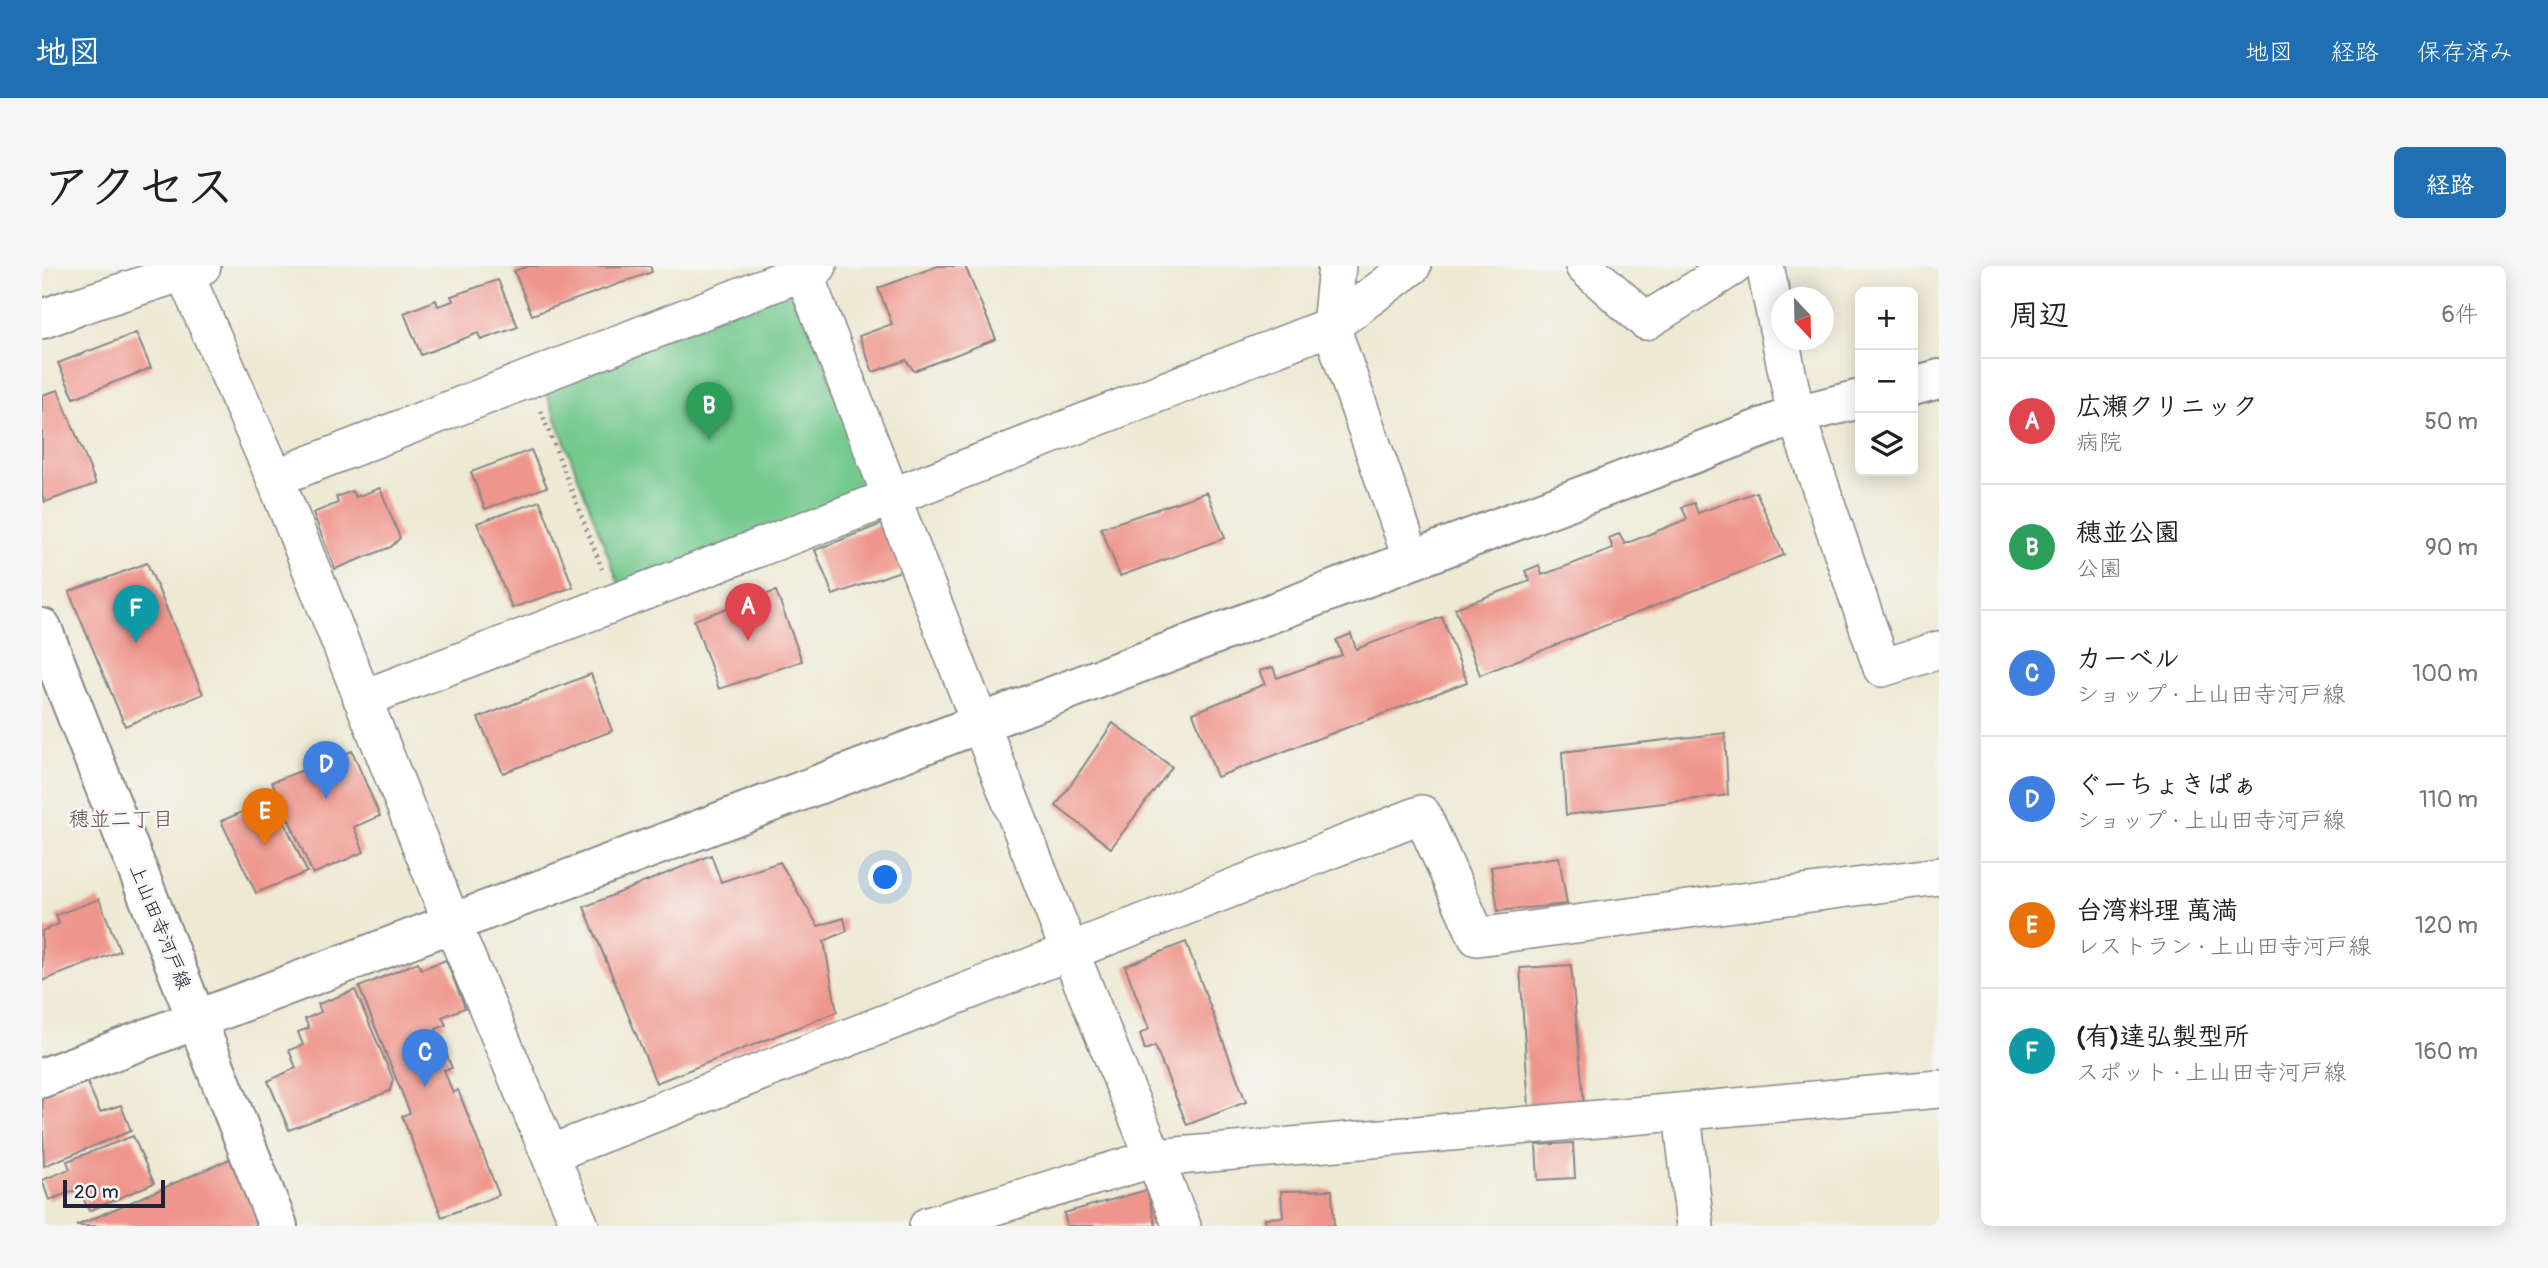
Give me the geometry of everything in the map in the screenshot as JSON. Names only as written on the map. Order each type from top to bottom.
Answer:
[{"type":"street","points":[[1337,266],[1331,326],[1412,560]]},
{"type":"street","points":[[362,699],[892,498],[1331,326],[1412,266]]},
{"type":"street","points":[[1584,266],[1646,321],[1734,266]]},
{"type":"street","points":[[1765,266],[1796,415],[1882,668],[1939,650]]},
{"type":"street","points":[[58,314],[189,268],[452,921],[580,1226]]},
{"type":"street","points":[[275,478],[808,268],[892,498],[1069,950],[1182,1226]]},
{"type":"street","points":[[1918,385],[1939,379]]},
{"type":"street","points":[[42,1078],[1796,415],[1855,400]]},
{"type":"street","name":"上山田寺河戸線","points":[[42,628],[278,1226]]},
{"type":"street","points":[[550,1154],[1422,814],[1477,937],[1939,876]]},
{"type":"street","points":[[928,1226],[1155,1158],[1939,1089]]},
{"type":"street","points":[[1682,1113],[1695,1226]]},
{"type":"path","points":[[529,379],[615,603]]},
{"type":"green space","points":[[795,285],[873,493],[621,589],[544,387]]},
{"type":"building","points":[[529,266],[650,266],[652,272],[532,315],[514,271]]},
{"type":"building","points":[[938,266],[965,266],[996,339],[914,371],[906,360],[873,372],[859,336],[892,324],[878,288]]},
{"type":"building","points":[[498,280],[518,327],[481,340],[478,333],[421,355],[404,313],[436,300],[438,306],[453,301],[451,296]]},
{"type":"building","points":[[136,333],[151,368],[74,398],[58,363]]},
{"type":"building","points":[[58,390],[96,484],[45,502],[42,495],[42,395]]},
{"type":"building","points":[[531,450],[547,487],[485,509],[471,472]]},
{"type":"building","points":[[380,488],[400,538],[391,547],[335,569],[313,513],[338,503],[336,497],[352,491],[356,497]]},
{"type":"building","points":[[1207,492],[1225,538],[1120,576],[1101,528]]},
{"type":"building","points":[[1756,492],[1784,555],[1480,675],[1455,608],[1530,581],[1525,571],[1539,565],[1542,575],[1613,549],[1609,538],[1619,534],[1625,544],[1687,519],[1682,507],[1694,503],[1698,513]]},
{"type":"building","points":[[540,501],[573,587],[512,608],[477,523]]},
{"type":"building","points":[[887,522],[906,569],[833,595],[815,550]]},
{"type":"building","points":[[147,563],[203,694],[125,726],[69,592]]},
{"type":"building","points":[[776,591],[802,661],[719,689],[694,620]]},
{"type":"building","points":[[1442,617],[1467,682],[1217,777],[1193,713],[1265,684],[1259,671],[1273,667],[1277,678],[1342,655],[1336,640],[1351,634],[1356,649]]},
{"type":"building","points":[[591,674],[612,731],[503,773],[478,718]]},
{"type":"building","points":[[1113,723],[1172,767],[1111,848],[1056,806]]},
{"type":"building","points":[[1725,733],[1728,795],[1566,815],[1562,752]]},
{"type":"building","points":[[352,751],[380,816],[354,827],[364,852],[313,874],[272,782]]},
{"type":"building","points":[[274,799],[307,872],[256,893],[221,821]]},
{"type":"building","points":[[711,855],[721,882],[780,862],[818,926],[844,918],[847,931],[824,941],[837,1012],[656,1083],[584,907]]},
{"type":"building","points":[[1559,857],[1567,904],[1498,911],[1491,867]]},
{"type":"building","points":[[99,899],[120,951],[42,981],[42,931],[59,924],[56,915]]},
{"type":"building","points":[[1186,942],[1246,1102],[1187,1125],[1155,1046],[1145,1050],[1140,1034],[1149,1029],[1125,966]]},
{"type":"building","points":[[446,960],[465,1008],[442,1017],[446,1025],[436,1029],[452,1068],[444,1070],[453,1093],[458,1090],[499,1195],[442,1217],[402,1116],[410,1113],[359,987],[418,962],[421,969]]},
{"type":"building","points":[[1571,965],[1584,1103],[1529,1108],[1520,968]]},
{"type":"building","points":[[355,990],[393,1079],[390,1091],[289,1130],[268,1081],[296,1068],[289,1050],[303,1045],[298,1032],[309,1028],[305,1019],[321,1012],[318,1004]]},
{"type":"building","points":[[85,1077],[100,1112],[121,1105],[131,1131],[44,1166],[42,1094]]},
{"type":"building","points":[[133,1136],[154,1183],[89,1211],[79,1189],[49,1200],[42,1180],[70,1169],[67,1161]]},
{"type":"building","points":[[1573,1143],[1575,1178],[1538,1180],[1536,1145]]},
{"type":"building","points":[[232,1158],[259,1226],[76,1226]]},
{"type":"building","points":[[1147,1190],[1156,1226],[1067,1226],[1064,1213]]},
{"type":"building","points":[[1332,1190],[1334,1226],[1266,1226],[1265,1218],[1283,1217],[1281,1191]]},
{"type":"place","name":"穂並公園","points":[[709,440]]},
{"type":"place","name":"広瀬クリニック","points":[[748,641]]},
{"type":"place","name":"(有)達弘製型所","points":[[136,643]]},
{"type":"place","name":"ぐーちょきぱぁ","points":[[326,799]]},
{"type":"place","name":"台湾料理 萬満","points":[[265,846]]},
{"type":"place","name":"カーベル","points":[[425,1087]]},
{"type":"district","name":"穂並二丁目","points":[[121,819]]}]
